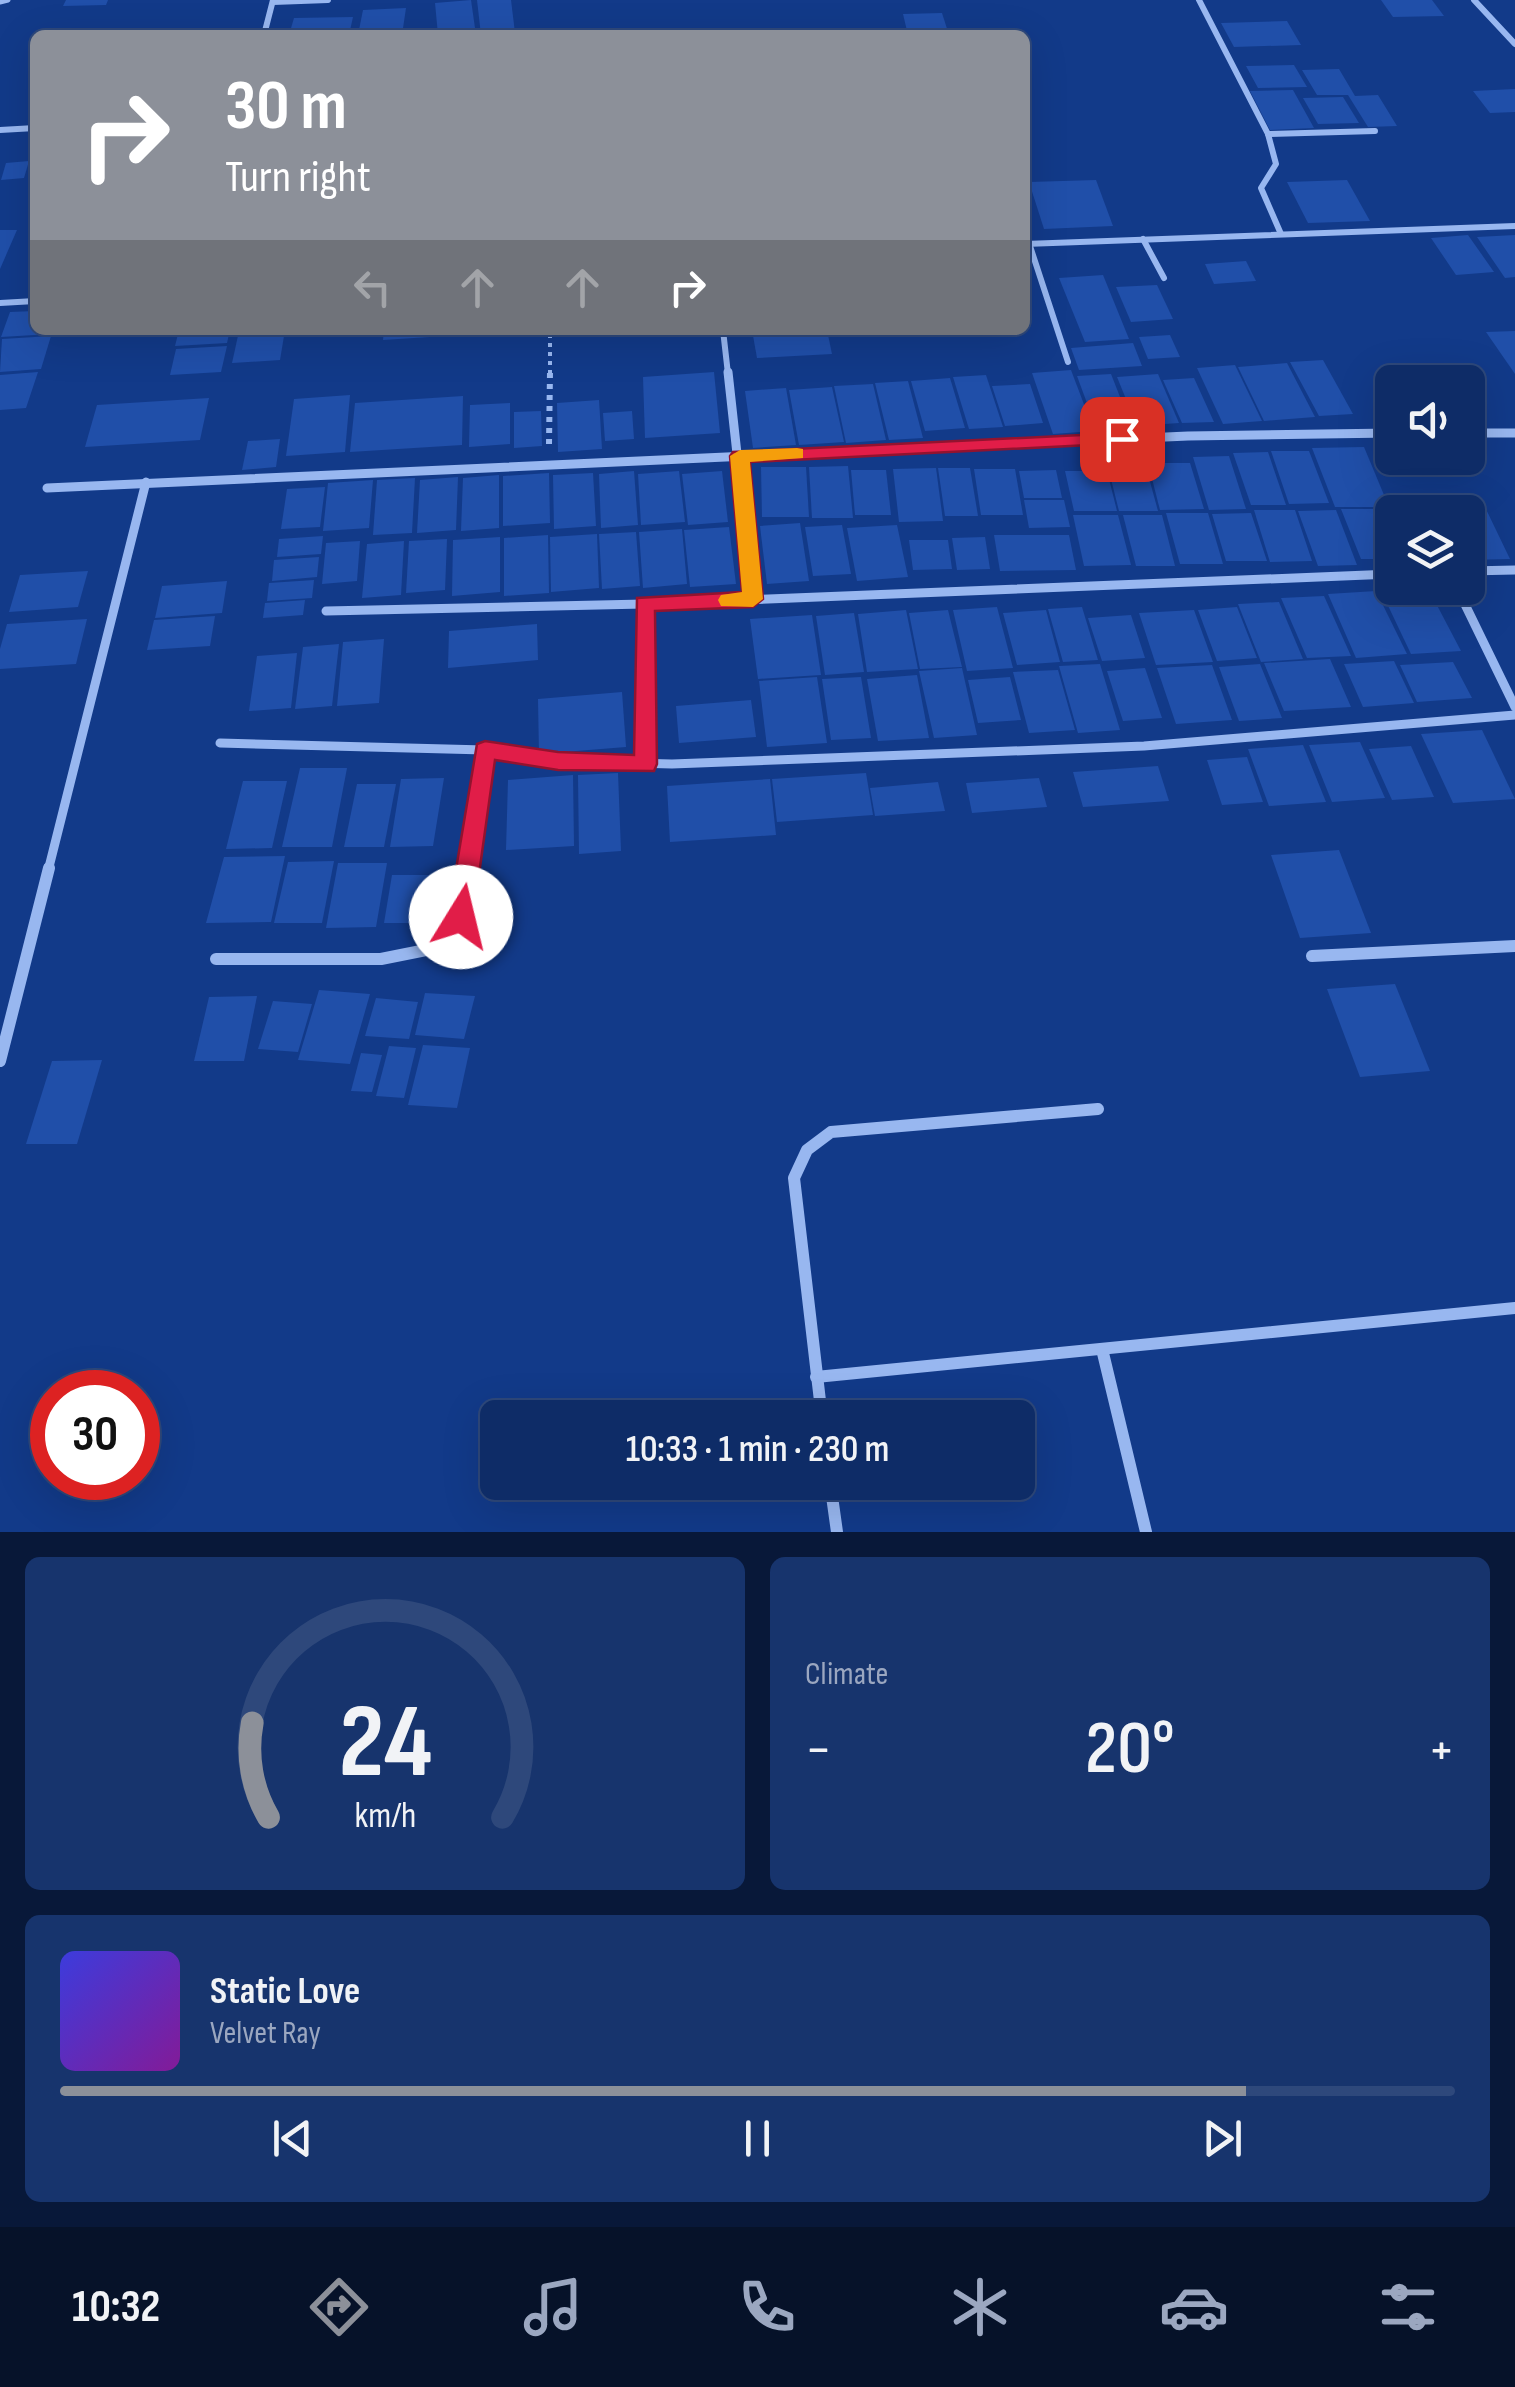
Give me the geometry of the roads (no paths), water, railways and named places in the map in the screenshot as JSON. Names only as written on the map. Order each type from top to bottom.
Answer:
[{"type":"street","points":[[265,30],[273,1],[328,0]]},
{"type":"street","points":[[1198,0],[1268,134],[1276,164],[1261,188],[1281,234]]},
{"type":"street","points":[[1474,0],[1515,44]]},
{"type":"street","points":[[0,130],[30,128]]},
{"type":"street","points":[[1268,134],[1375,131]]},
{"type":"street","points":[[1030,243],[1515,226]]},
{"type":"street","points":[[1143,239],[1164,278]]},
{"type":"street","points":[[1030,252],[1068,362]]},
{"type":"street","points":[[0,303],[30,301]]},
{"type":"street","points":[[724,335],[753,599]]},
{"type":"street","points":[[47,488],[1188,436],[1375,433]]},
{"type":"street","points":[[1485,433],[1515,433]]},
{"type":"street","points":[[0,1061],[146,482]]},
{"type":"street","points":[[1485,571],[1515,570]]},
{"type":"street","points":[[326,612],[644,604],[1375,575]]},
{"type":"street","points":[[644,604],[646,764]]},
{"type":"street","points":[[1465,605],[1515,707]]},
{"type":"street","points":[[220,744],[485,750],[558,761],[646,764],[1144,746],[1515,715]]},
{"type":"street","points":[[216,960],[381,958],[441,947],[463,910],[485,750]]},
{"type":"street","points":[[1312,956],[1515,946]]},
{"type":"street","points":[[819,1400],[794,1178],[803,1154],[815,1140],[832,1132],[1098,1110]]},
{"type":"street","points":[[816,1377],[1515,1308]]},
{"type":"street","points":[[1102,1349],[1146,1532]]},
{"type":"street","points":[[832,1500],[836,1532]]},
{"type":"lane","points":[[0,2],[8,0]]}]
